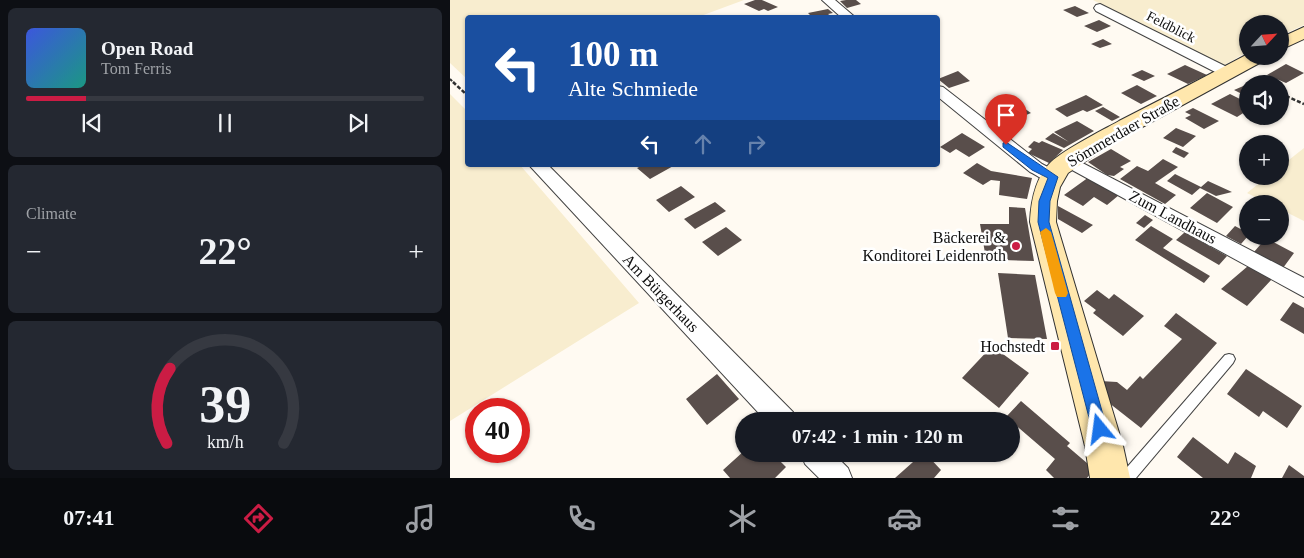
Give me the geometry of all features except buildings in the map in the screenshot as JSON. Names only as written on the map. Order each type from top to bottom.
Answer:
[{"type":"street","points":[[828,0],[846,15]]},
{"type":"street","name":"Feldblick","points":[[1100,8],[1228,73]]},
{"type":"street","points":[[1289,40],[1304,32]]},
{"type":"street","name":"Sömmerdaer Straße","points":[[1110,478],[1104,446],[1043,222],[1044,201],[1061,169],[1105,138],[1242,65]]},
{"type":"street","name":"Zum Landhaus","points":[[940,92],[1036,168],[1061,169],[1304,288]]},
{"type":"street","name":"Am Bürgerhaus","points":[[540,167],[775,412]]},
{"type":"street","points":[[823,462],[838,478]]},
{"type":"lane","points":[[1127,478],[1228,359]]},
{"type":"path","points":[[450,79],[465,93]]},
{"type":"path","points":[[1289,97],[1304,104]]},
{"type":"shaded area","points":[[450,0],[744,0],[703,15],[465,15],[465,77],[450,63]]},
{"type":"shaded area","points":[[1093,0],[1304,0],[1304,25],[1289,32],[1289,15],[1239,15],[1239,57],[1223,66]]},
{"type":"shaded area","points":[[450,94],[465,109],[465,167],[522,167],[639,303],[487,398],[465,398],[465,412],[450,421]]},
{"type":"shaded area","points":[[1304,148],[1304,221],[1289,214],[1289,195],[1251,195],[1247,193],[1257,185],[1289,185],[1289,160]]},
{"type":"slow traffic","points":[[1046,232],[1062,293]]},
{"type":"place","name":"Bäckerei & Konditorei Leidenroth","points":[[1016,246]]},
{"type":"place","name":"Hochstedt","points":[[1055,346]]},
{"type":"route","points":[[1006,145],[1036,168],[1053,177],[1044,201],[1043,222],[1100,429]]}]
